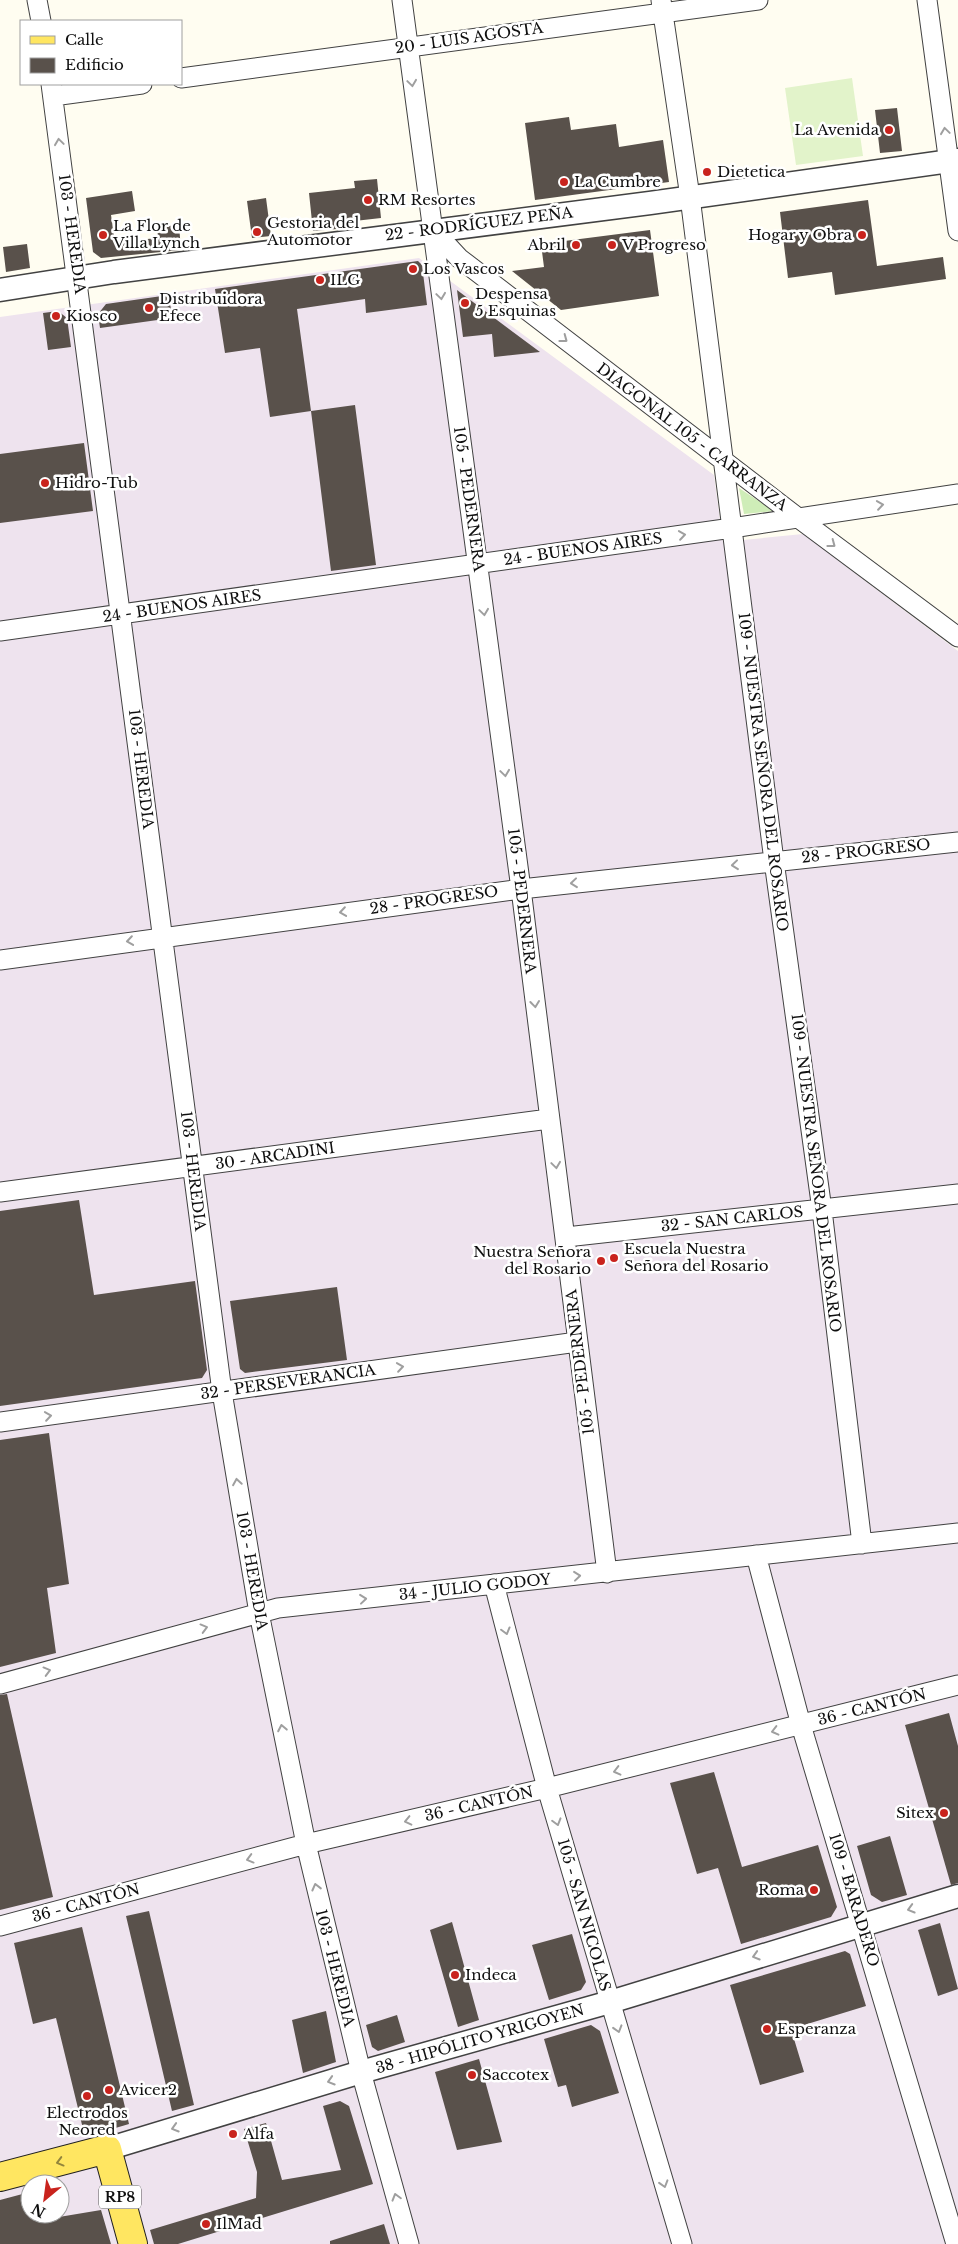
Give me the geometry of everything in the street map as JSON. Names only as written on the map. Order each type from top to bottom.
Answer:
[{"type":"main road","name":"38 - HIPÓLITO YRIGOYEN","points":[[0,2177],[107,2149]]},
{"type":"main road","name":"RP8","points":[[107,2149],[133,2244]]},
{"type":"street","points":[[37,0],[41,20]]},
{"type":"street","name":"105 - PEDERNERA","points":[[402,0],[521,889],[549,1119],[566,1237],[577,1342],[606,1572]]},
{"type":"street","name":"20 - LUIS AGOSTA","points":[[182,78],[407,46],[662,6],[758,0]]},
{"type":"street","points":[[927,0],[954,161],[958,231]]},
{"type":"street","name":"109 - NUESTRA SEÑORA DEL ROSARIO","points":[[662,6],[690,197],[774,861],[822,1210],[862,1544]]},
{"type":"street","points":[[52,90],[127,85]]},
{"type":"street","name":"103 - HEREDIA","points":[[52,90],[122,614],[222,1392],[259,1613],[306,1844],[360,2072],[409,2244]]},
{"type":"street","name":"22 - RODRÍGUEZ PEÑA","points":[[0,290],[77,277],[954,161]]},
{"type":"street","name":"DIAGONAL 105 - CARRANZA","points":[[433,230],[459,258],[797,518],[958,637]]},
{"type":"street","name":"24 - BUENOS AIRES","points":[[0,631],[732,528],[958,494]]},
{"type":"street","name":"28 - PROGRESO","points":[[0,960],[162,936],[521,889],[958,842]]},
{"type":"street","name":"30 - ARCADINI","points":[[0,1192],[549,1119]]},
{"type":"street","name":"32 - SAN CARLOS","points":[[566,1237],[958,1194]]},
{"type":"street","name":"32 - PERSEVERANCIA","points":[[0,1422],[577,1342]]},
{"type":"street","name":"34 - JULIO GODOY","points":[[0,1684],[278,1608],[958,1533]]},
{"type":"street","name":"109 - BARADERO","points":[[756,1555],[801,1725],[956,2244]]},
{"type":"street","name":"105 - SAN NICOLAS","points":[[494,1584],[547,1788],[682,2244]]},
{"type":"street","name":"36 - CANTÓN","points":[[0,1926],[306,1844],[547,1788],[958,1686]]},
{"type":"street","name":"38 - HIPÓLITO YRIGOYEN","points":[[107,2149],[360,2072],[610,2002],[958,1896]]},
{"type":"shaded area","points":[[419,258],[714,475],[723,542],[803,534],[958,651],[958,2244],[0,2244],[0,317]]},
{"type":"green space","points":[[852,78],[863,156],[796,165],[785,88]]},
{"type":"green space","points":[[739,488],[774,511],[744,514]]},
{"type":"building","name":"La Avenida","points":[[897,108],[902,151],[880,153],[875,110]]},
{"type":"building","points":[[569,117],[571,130],[616,124],[619,147],[663,140],[669,182],[535,200],[525,123]]},
{"type":"building","points":[[377,179],[381,218],[337,223],[337,229],[313,231],[309,193],[355,188],[354,181]]},
{"type":"building","points":[[132,191],[135,211],[111,215],[115,242],[158,238],[157,227],[179,225],[181,250],[101,258],[93,252],[86,198]]},
{"type":"building","points":[[266,198],[271,236],[252,238],[247,201]]},
{"type":"building","points":[[868,200],[877,266],[943,257],[946,279],[835,295],[832,272],[788,278],[780,212]]},
{"type":"building","points":[[650,230],[659,296],[561,310],[512,271],[544,267],[541,244]]},
{"type":"building","points":[[27,244],[30,268],[6,272],[3,247]]},
{"type":"building","points":[[418,261],[422,265],[427,305],[366,313],[365,299],[297,309],[311,411],[270,417],[260,348],[225,353],[215,289]]},
{"type":"building","points":[[457,290],[540,352],[494,357],[492,334],[463,337]]},
{"type":"building","points":[[169,295],[172,318],[100,328],[98,314],[106,304]]},
{"type":"building","points":[[58,311],[67,318],[71,347],[48,350],[43,313]]},
{"type":"building","points":[[355,405],[376,565],[331,571],[311,411]]},
{"type":"building","name":"Hidro-Tub","points":[[84,443],[93,511],[0,523],[0,454]]},
{"type":"building","points":[[79,1200],[94,1295],[195,1281],[207,1370],[202,1378],[0,1406],[0,1211]]},
{"type":"building","points":[[337,1287],[347,1360],[245,1373],[240,1369],[230,1301]]},
{"type":"building","points":[[49,1433],[69,1584],[47,1588],[56,1653],[0,1667],[0,1440]]},
{"type":"building","points":[[7,1694],[53,1897],[0,1910],[0,1695]]},
{"type":"building","name":"Sitex","points":[[949,1713],[958,1746],[958,1883],[951,1885],[905,1725]]},
{"type":"building","points":[[714,1772],[742,1867],[818,1845],[837,1907],[831,1917],[741,1944],[718,1868],[697,1874],[670,1783]]},
{"type":"building","points":[[890,1836],[907,1895],[882,1902],[871,1895],[857,1846]]},
{"type":"building","points":[[149,1911],[194,2105],[172,2111],[126,1916]]},
{"type":"building","name":"Indeca","points":[[452,1922],[479,2020],[458,2027],[430,1930]]},
{"type":"building","points":[[940,1923],[958,1989],[938,1996],[918,1930]]},
{"type":"building","points":[[82,1927],[129,2124],[85,2137],[56,2018],[33,2024],[14,1943]]},
{"type":"building","points":[[572,1934],[586,1982],[581,1990],[549,2000],[532,1945]]},
{"type":"building","points":[[845,1951],[850,1954],[866,2006],[791,2029],[804,2072],[760,2085],[730,1985]]},
{"type":"building","points":[[326,2011],[336,2062],[303,2073],[292,2020]]},
{"type":"building","points":[[397,2015],[405,2042],[378,2051],[372,2047],[366,2025]]},
{"type":"building","points":[[591,2025],[600,2031],[619,2093],[572,2107],[566,2085],[558,2087],[544,2039]]},
{"type":"building","points":[[479,2059],[502,2142],[457,2150],[435,2072]]},
{"type":"building","points":[[340,2101],[349,2106],[373,2184],[178,2244],[154,2244],[150,2230],[256,2198],[257,2172],[244,2129],[266,2123],[282,2180],[341,2170],[323,2106]]},
{"type":"building","points":[[20,2195],[20,2224],[70,2224],[70,2215],[101,2210],[111,2244],[0,2244],[0,2200]]},
{"type":"building","points":[[384,2224],[390,2244],[330,2244],[330,2241]]},
{"type":"place","name":"La Avenida","points":[[889,130]]},
{"type":"place","name":"Dietetica","points":[[707,172]]},
{"type":"place","name":"La Cumbre","points":[[564,182]]},
{"type":"place","name":"RM Resortes","points":[[368,200]]},
{"type":"place","name":"Gestoria del Automotor","points":[[257,232]]},
{"type":"place","name":"La Flor de Villa Lynch","points":[[103,235]]},
{"type":"place","name":"Hogar y Obra","points":[[862,235]]},
{"type":"place","name":"Abril","points":[[576,245]]},
{"type":"place","name":"V Progreso","points":[[612,245]]},
{"type":"place","name":"Los Vascos","points":[[413,269]]},
{"type":"place","name":"ILG","points":[[320,280]]},
{"type":"place","name":"Despensa 5 Esquinas","points":[[465,303]]},
{"type":"place","name":"Distribuidora Efece","points":[[149,308]]},
{"type":"place","name":"Kiosco","points":[[56,316]]},
{"type":"place","name":"Hidro-Tub","points":[[45,483]]},
{"type":"place","name":"Escuela Nuestra Señora del Rosario","points":[[614,1258]]},
{"type":"place","name":"Nuestra Señora del Rosario","points":[[601,1261]]},
{"type":"place","name":"Sitex","points":[[944,1813]]},
{"type":"place","name":"Roma","points":[[814,1890]]},
{"type":"place","name":"Indeca","points":[[455,1975]]},
{"type":"place","name":"Esperanza","points":[[767,2029]]},
{"type":"place","name":"Saccotex","points":[[472,2075]]},
{"type":"place","name":"Avicer2","points":[[109,2090]]},
{"type":"place","name":"Electrodos Neored","points":[[87,2096]]},
{"type":"place","name":"Alfa","points":[[233,2134]]},
{"type":"place","name":"IlMad","points":[[206,2224]]}]
